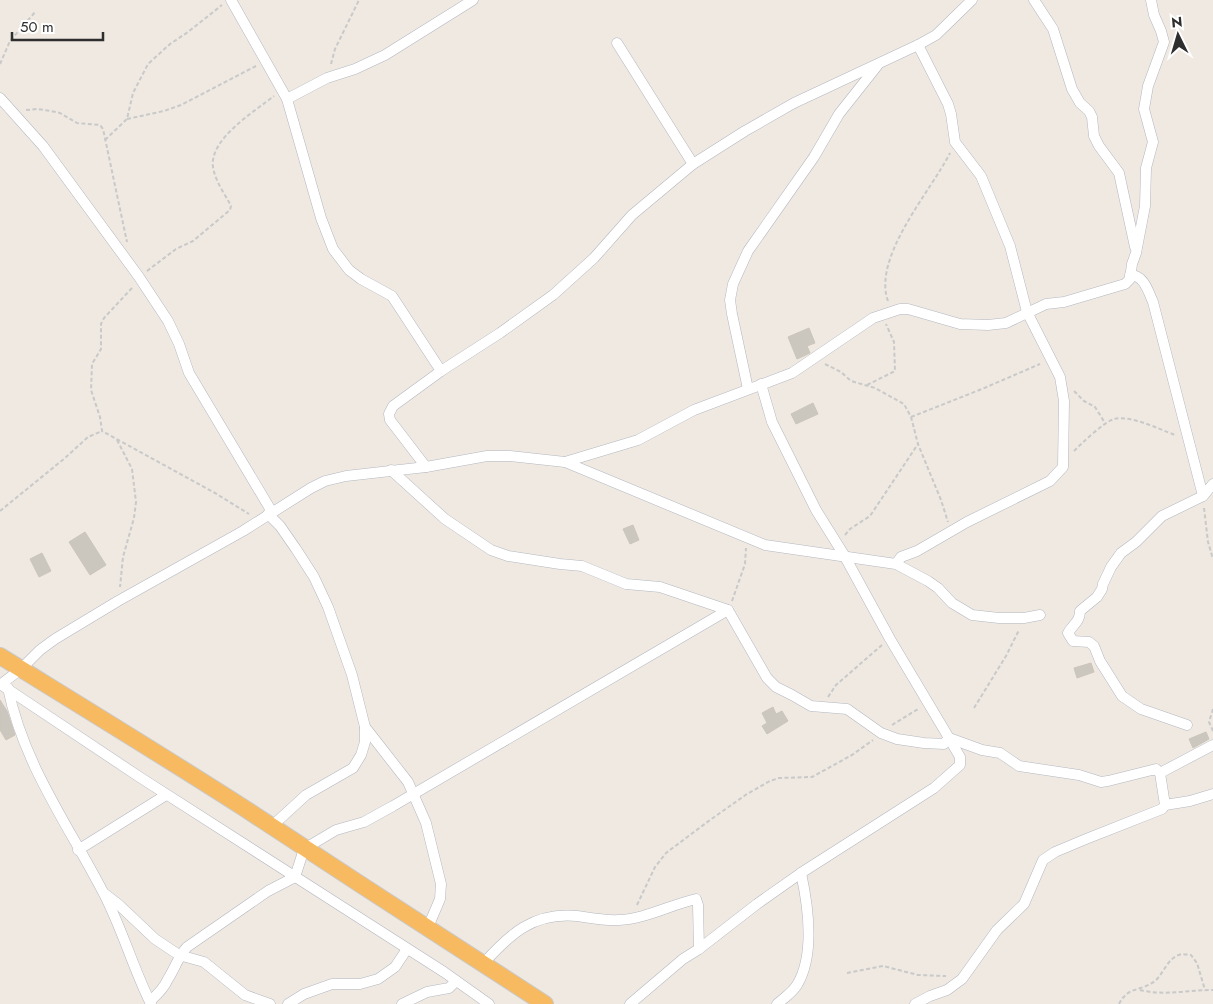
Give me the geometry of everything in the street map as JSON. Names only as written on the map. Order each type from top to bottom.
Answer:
[{"type":"highway","points":[[0,656],[272,827],[545,1004]]},
{"type":"street","points":[[285,94],[355,69],[385,55],[473,0]]},
{"type":"street","points":[[1034,0],[1053,29],[1072,89],[1080,103],[1089,111],[1092,118],[1094,136],[1119,173],[1136,253]]},
{"type":"street","points":[[565,462],[638,440],[694,410],[792,373],[860,326],[900,309],[908,309],[960,324],[988,325],[1012,322],[1027,312],[1046,304],[1064,302],[1121,286],[1128,282],[1145,206],[1146,168],[1152,142],[1144,109],[1148,86],[1164,42],[1154,15],[1151,0]]},
{"type":"street","points":[[426,466],[390,420],[389,414],[393,406],[553,295],[594,258],[632,215],[693,164],[794,103],[879,64],[936,35],[970,1]]},
{"type":"street","points":[[227,2],[266,61],[285,94],[333,249],[349,270],[392,296],[441,371]]},
{"type":"street","points":[[617,43],[693,164]]},
{"type":"street","points":[[896,564],[901,557],[917,551],[951,531],[1050,481],[1063,468],[1064,401],[1060,377],[1027,312],[1010,246],[985,185],[976,168],[955,142],[948,104],[918,45]]},
{"type":"street","points":[[748,389],[730,300],[733,284],[748,251],[814,157],[838,114],[879,64]]},
{"type":"street","points":[[0,98],[43,146],[124,258],[135,280],[168,321],[179,344],[189,373],[266,515],[280,526],[296,549],[314,577],[328,607],[352,675],[364,727],[365,742],[361,755],[353,768],[306,795],[272,827]]},
{"type":"street","points":[[1130,275],[1138,276],[1142,280],[1153,302],[1203,496]]},
{"type":"street","points":[[630,1004],[644,990],[683,959],[700,949],[757,904],[801,873],[895,814],[952,774],[960,765],[960,757],[890,639],[844,555],[816,510],[772,422],[761,384]]},
{"type":"street","points":[[2,685],[40,650],[55,639],[118,601],[243,531],[310,488],[326,481],[346,476],[487,456],[510,456],[565,462],[765,545],[896,564],[928,581],[938,588],[952,603],[972,615],[1024,618],[1040,615]]},
{"type":"street","points":[[391,470],[445,519],[491,550],[508,556],[582,566],[626,584],[660,587],[728,610],[766,678],[776,687],[811,706],[847,709],[881,733],[897,739],[944,744],[949,738]]},
{"type":"street","points":[[1187,725],[1141,709],[1122,696],[1100,661],[1094,646],[1089,642],[1073,641],[1068,633],[1077,624],[1080,611],[1097,597],[1111,567],[1121,553],[1136,542],[1162,516],[1203,496],[1213,484]]},
{"type":"street","points":[[2,685],[40,779],[78,850],[104,893],[151,1003],[168,981],[179,955],[220,923],[268,891],[295,877],[304,849],[336,830],[364,822],[414,795],[728,610]]},
{"type":"street","points":[[2,685],[166,795],[407,948],[489,1004]]},
{"type":"street","points":[[364,727],[408,782],[426,823],[441,884],[440,899],[428,928]]},
{"type":"street","points":[[949,738],[982,750],[1000,753],[1020,766],[1079,775],[1101,782],[1108,782],[1156,769],[1160,773],[1165,805]]},
{"type":"street","points":[[1160,773],[1213,746]]},
{"type":"street","points":[[915,1004],[956,985],[966,974],[997,930],[1024,904],[1042,860],[1055,852],[1086,839],[1154,814],[1165,805],[1190,801],[1213,794]]},
{"type":"street","points":[[78,850],[166,795]]},
{"type":"street","points":[[777,1004],[797,985],[806,962],[807,910],[801,873]]},
{"type":"street","points":[[104,893],[155,939],[179,955],[204,962],[245,995],[270,1004]]},
{"type":"street","points":[[483,964],[510,936],[536,920],[576,916],[611,920],[631,919],[696,899],[698,905],[700,949]]},
{"type":"street","points":[[288,1004],[304,994],[332,984],[360,984],[378,979],[395,967],[407,948]]},
{"type":"street","points":[[402,1004],[427,992],[449,988],[456,981]]},
{"type":"path","points":[[327,78],[335,49],[359,0]]},
{"type":"path","points":[[105,140],[127,119],[134,93],[148,64],[170,44],[227,2]]},
{"type":"path","points":[[0,64],[10,41],[36,11]]},
{"type":"path","points":[[127,119],[164,111],[181,105],[266,61]]},
{"type":"path","points":[[102,431],[100,417],[91,390],[92,364],[101,349],[101,324],[104,318],[129,292],[135,280],[176,249],[193,241],[219,217],[230,210],[231,206],[213,167],[213,156],[220,142],[243,120],[285,94]]},
{"type":"path","points":[[14,112],[37,109],[60,113],[77,123],[100,125],[103,129],[126,237],[127,246],[124,258]]},
{"type":"path","points":[[892,313],[884,291],[884,283],[897,239],[943,166],[955,142]]},
{"type":"path","points":[[867,385],[895,371],[896,367],[894,342],[886,322],[881,316]]},
{"type":"path","points":[[813,359],[833,368],[852,381],[867,385],[904,404],[911,417],[918,444],[941,500],[951,531]]},
{"type":"path","points":[[911,417],[1052,359]]},
{"type":"path","points":[[1060,377],[1080,397],[1096,407],[1106,424]]},
{"type":"path","points":[[1063,468],[1072,453],[1114,419],[1124,418],[1144,423],[1188,440]]},
{"type":"path","points":[[102,431],[215,492],[266,515]]},
{"type":"path","points":[[0,511],[88,437],[102,431]]},
{"type":"path","points":[[117,440],[132,469],[136,502],[134,518],[123,557],[118,601]]},
{"type":"path","points":[[836,544],[850,529],[870,516],[918,444]]},
{"type":"path","points":[[1203,496],[1208,542],[1213,559]]},
{"type":"path","points":[[728,610],[745,564],[746,538]]},
{"type":"path","points":[[974,708],[1006,656],[1024,618]]},
{"type":"path","points":[[821,708],[836,685],[890,639]]},
{"type":"path","points":[[631,919],[655,867],[666,853],[710,820],[747,794],[770,781],[779,778],[812,777],[830,768],[852,756],[905,716],[928,703]]},
{"type":"path","points":[[1213,709],[1209,720],[1213,731]]},
{"type":"path","points":[[1120,1004],[1130,991],[1146,987],[1160,977],[1171,959],[1180,954],[1191,955],[1197,963],[1205,990]]},
{"type":"path","points":[[847,973],[884,966],[918,975],[966,974]]},
{"type":"path","points":[[1138,990],[1171,993],[1213,990]]},
{"type":"building","points":[[809,328],[815,343],[807,346],[810,353],[797,359],[788,337]]},
{"type":"building","points":[[813,403],[818,414],[796,424],[791,414]]},
{"type":"building","points":[[633,525],[639,540],[630,544],[623,529]]},
{"type":"building","points":[[85,532],[106,565],[90,575],[69,542]]},
{"type":"building","points":[[42,553],[51,571],[39,577],[30,559]]},
{"type":"building","points":[[1091,663],[1094,672],[1077,678],[1074,668]]},
{"type":"building","points":[[0,700],[7,711],[15,735],[6,740],[0,730]]},
{"type":"building","points":[[773,707],[776,714],[782,711],[788,721],[767,734],[762,726],[767,723],[762,713]]},
{"type":"building","points":[[1206,732],[1209,739],[1193,748],[1189,739]]}]
